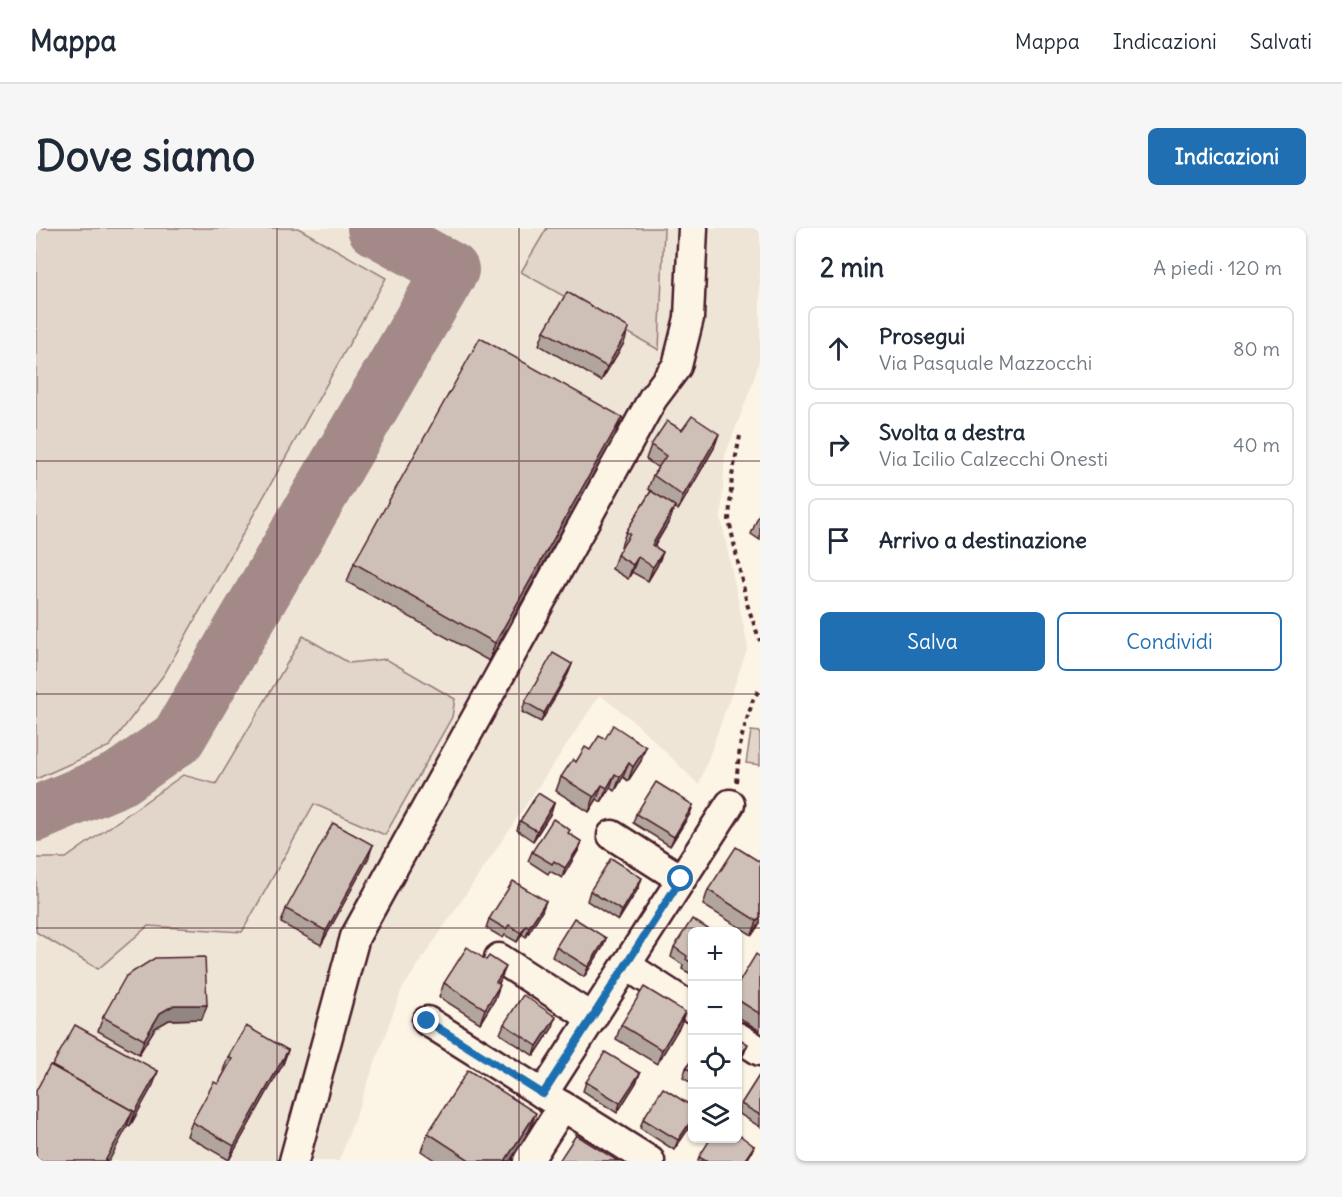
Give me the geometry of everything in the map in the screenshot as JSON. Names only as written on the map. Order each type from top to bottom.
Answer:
[{"type":"street","points":[[294,1161],[354,937],[653,398],[677,366],[689,318],[693,228]]},
{"type":"street","points":[[528,1161],[553,1100],[592,1018],[730,804]]},
{"type":"street","points":[[612,835],[681,879]]},
{"type":"street","points":[[499,958],[592,1018]]},
{"type":"street","points":[[626,965],[688,1005]]},
{"type":"street","points":[[427,1021],[650,1161]]},
{"type":"street","points":[[742,1040],[760,1051]]},
{"type":"path","points":[[740,436],[732,476],[729,520],[747,604],[760,641]]},
{"type":"path","points":[[730,804],[738,777],[741,739],[753,700],[760,688]]},
{"type":"shaded area","points":[[36,228],[760,228],[760,358],[725,456],[721,519],[748,647],[699,785],[638,725],[600,695],[402,989],[339,1161],[36,1161]]},
{"type":"shaded area","points":[[36,228],[298,228],[386,278],[165,673],[110,746],[36,779]]},
{"type":"shaded area","points":[[547,228],[664,228],[659,350],[521,272]]},
{"type":"shaded area","points":[[303,636],[349,663],[386,659],[455,699],[452,717],[385,835],[314,804],[242,932],[148,926],[98,969],[36,932],[36,858],[66,858],[183,775],[216,784]]},
{"type":"shaded area","points":[[751,731],[760,732],[760,765],[746,763]]},
{"type":"building","points":[[567,292],[629,328],[607,367],[544,331]]},
{"type":"building","points":[[480,338],[622,417],[495,643],[354,563]]},
{"type":"building","points":[[692,416],[719,434],[683,496],[653,475],[666,456],[651,445],[667,421],[682,430]]},
{"type":"building","points":[[651,491],[675,506],[652,545],[663,552],[653,567],[638,557],[633,565],[617,555],[630,534],[626,532]]},
{"type":"building","points":[[553,653],[572,664],[544,713],[525,702]]},
{"type":"building","points":[[613,725],[646,747],[633,767],[629,763],[620,777],[615,774],[607,788],[602,785],[594,797],[561,777],[573,759],[576,762],[585,747],[590,750],[599,736],[605,739]]},
{"type":"building","points":[[656,782],[693,805],[674,837],[636,814]]},
{"type":"building","points":[[538,793],[554,803],[537,831],[520,821]]},
{"type":"building","points":[[553,819],[570,830],[568,833],[582,842],[565,868],[554,861],[552,864],[532,852]]},
{"type":"building","points":[[333,823],[373,845],[326,931],[286,909]]},
{"type":"building","points":[[736,847],[760,862],[760,917],[757,921],[708,890]]},
{"type":"building","points":[[611,858],[642,878],[622,911],[590,891]]},
{"type":"building","points":[[513,881],[546,901],[529,927],[526,925],[521,933],[509,925],[506,929],[489,919]]},
{"type":"building","points":[[574,918],[606,938],[588,967],[556,947]]},
{"type":"building","points":[[692,919],[705,927],[688,927],[688,960],[687,956],[674,947]]},
{"type":"building","points":[[467,947],[486,960],[489,956],[506,967],[496,982],[500,985],[485,1009],[444,983]]},
{"type":"building","points":[[756,954],[760,957],[760,1014],[742,1003],[742,977]]},
{"type":"building","points":[[205,957],[207,1005],[174,1005],[160,1013],[144,1040],[103,1017],[126,976],[155,958]]},
{"type":"building","points":[[644,987],[685,1012],[662,1050],[621,1025]]},
{"type":"building","points":[[523,995],[556,1017],[537,1046],[504,1024]]},
{"type":"building","points":[[75,1025],[158,1071],[135,1112],[52,1066]]},
{"type":"building","points":[[246,1026],[288,1050],[234,1146],[192,1122],[214,1082],[218,1084],[232,1059],[228,1057]]},
{"type":"building","points":[[742,1040],[748,1044],[742,1054]]},
{"type":"building","points":[[605,1052],[640,1073],[620,1103],[586,1082]]},
{"type":"building","points":[[50,1065],[133,1111],[105,1161],[36,1161],[36,1091]]},
{"type":"building","points":[[468,1070],[536,1113],[505,1161],[471,1161],[428,1133]]},
{"type":"building","points":[[760,1074],[760,1115],[742,1102]]},
{"type":"building","points":[[663,1088],[688,1104],[688,1125],[678,1140],[643,1119]]},
{"type":"building","points":[[576,1135],[618,1161],[559,1161]]},
{"type":"building","points":[[742,1137],[754,1146],[744,1161],[706,1161],[699,1157],[708,1143],[742,1143]]},
{"type":"taxiway","points":[[36,814],[121,778],[178,738],[451,270],[375,228]]},
{"type":"route","points":[[427,1021],[543,1094],[681,879]]}]
